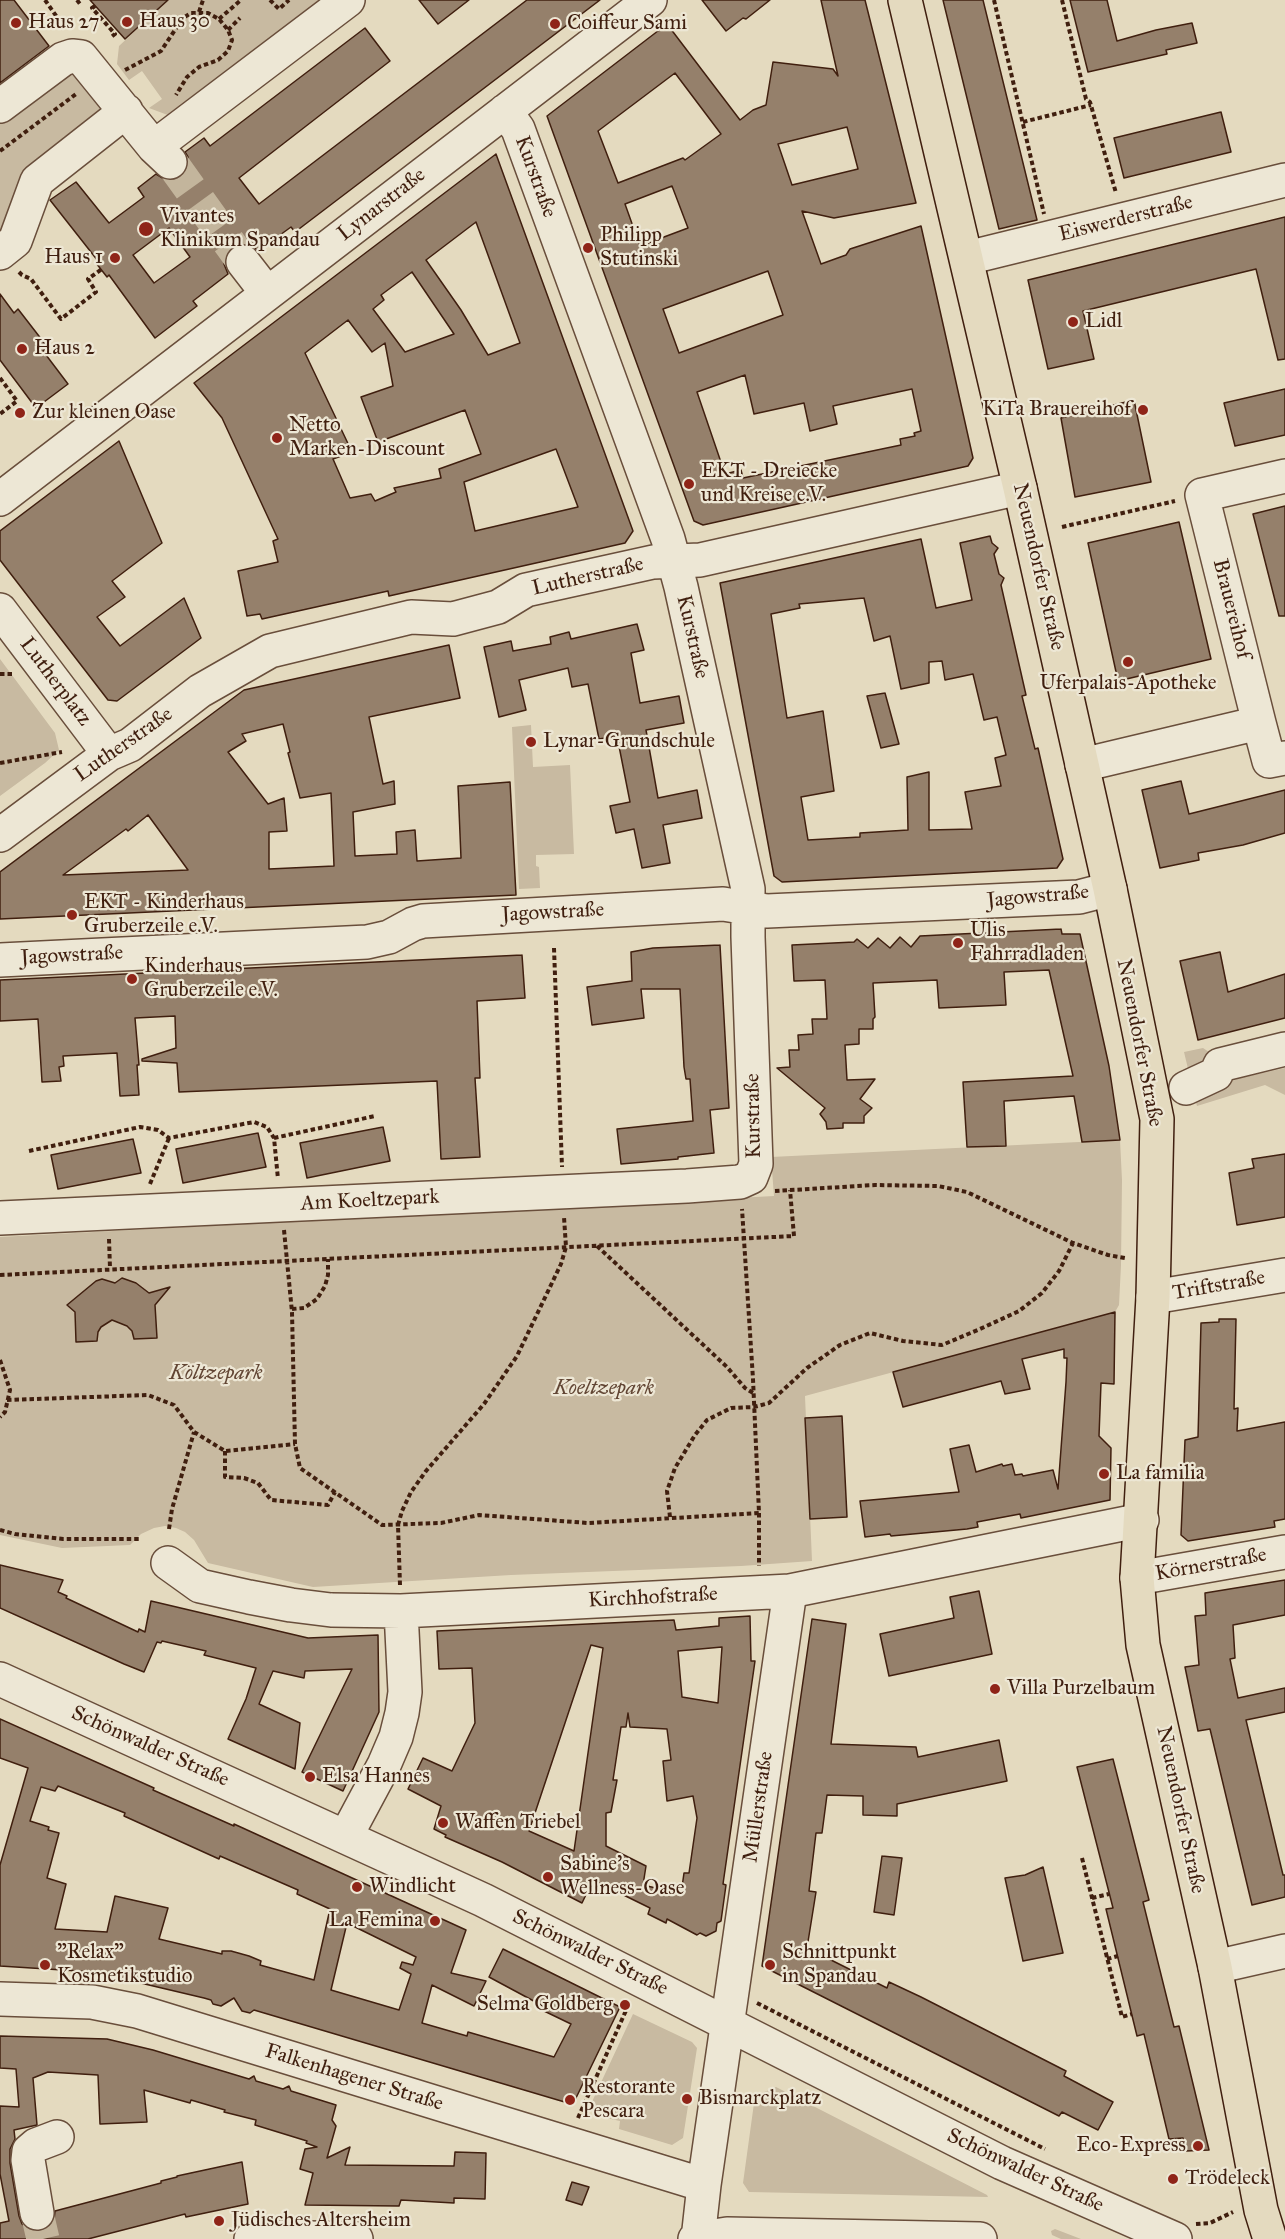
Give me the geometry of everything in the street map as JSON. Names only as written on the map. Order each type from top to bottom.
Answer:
[{"type":"main road","name":"Neuendorfer Straße","points":[[906,0],[968,258],[1110,889],[1157,1119],[1153,1297],[1137,1578],[1143,1645],[1215,1967],[1261,2210],[1270,2239]]},
{"type":"street","points":[[0,106],[63,59],[72,56],[90,67],[126,111],[167,147],[348,0]]},
{"type":"street","name":"Lynarstraße","points":[[0,499],[650,0]]},
{"type":"street","points":[[7,260],[37,181],[126,111]]},
{"type":"street","name":"Kurstraße","points":[[505,111],[518,129],[668,539],[674,561],[748,889],[756,1164],[751,1177],[750,1193]]},
{"type":"street","name":"Eiswerderstraße","points":[[968,258],[1285,180]]},
{"type":"street","points":[[243,262],[267,293]]},
{"type":"street","points":[[1202,495],[1285,476]]},
{"type":"street","name":"Lutherstraße","points":[[0,835],[109,754],[130,745],[200,691],[270,651],[411,618],[453,619],[498,607],[526,590],[653,562],[700,560],[1020,488]]},
{"type":"street","name":"Brauereihof","points":[[1082,765],[1270,742],[1202,495]]},
{"type":"street","name":"Lutherplatz","points":[[0,610],[109,754]]},
{"type":"street","name":"Jagowstraße","points":[[0,960],[368,942],[389,937],[423,921],[723,904],[767,911],[1079,897],[1110,889]]},
{"type":"street","points":[[1186,1088],[1216,1074],[1220,1065],[1285,1049]]},
{"type":"street","name":"Am Koeltzepark","points":[[0,1218],[750,1193]]},
{"type":"street","name":"Triftstraße","points":[[1153,1297],[1285,1275]]},
{"type":"street","name":"Kirchhofstraße","points":[[168,1563],[200,1586],[249,1597],[331,1610],[401,1611],[775,1592],[1142,1520]]},
{"type":"street","name":"Körnerstraße","points":[[1137,1578],[1285,1552]]},
{"type":"street","name":"Müllerstraße","points":[[739,2011],[775,1592]]},
{"type":"street","points":[[346,1836],[384,1765],[396,1737],[402,1713],[405,1692],[401,1611]]},
{"type":"street","name":"Schönwalder Straße","points":[[0,1679],[483,1900],[739,2011],[1002,2163],[1187,2228]]},
{"type":"street","points":[[1215,1967],[1285,1951]]},
{"type":"street","name":"Falkenhagener Straße","points":[[0,1999],[92,2002],[136,2011],[704,2185]]},
{"type":"street","points":[[739,2011],[704,2185],[697,2239],[727,2234],[980,2239]]},
{"type":"street","points":[[37,2213],[28,2160],[29,2151],[36,2145],[57,2137]]},
{"type":"street","points":[[251,2239],[264,2237],[356,2239]]},
{"type":"path","points":[[200,12],[203,0]]},
{"type":"path","points":[[219,20],[241,0]]},
{"type":"path","points":[[270,0],[279,9],[289,0]]},
{"type":"path","points":[[994,0],[1046,223]]},
{"type":"path","points":[[1062,0],[1086,99],[1091,105],[1116,194]]},
{"type":"path","points":[[95,6],[92,8],[115,34],[111,38]]},
{"type":"path","points":[[0,151],[90,67],[120,73],[161,51],[183,18],[191,13],[208,13],[228,30],[232,40],[228,51],[218,60],[199,67],[187,78],[172,100],[165,117],[167,147]]},
{"type":"path","points":[[228,30],[240,18]]},
{"type":"path","points":[[1023,122],[1091,105]]},
{"type":"path","points":[[7,260],[22,275],[32,279],[60,319],[96,292],[88,279],[102,269]]},
{"type":"path","points":[[0,378],[17,401],[0,414]]},
{"type":"path","points":[[1062,527],[1202,495]]},
{"type":"path","points":[[0,674],[21,674]]},
{"type":"path","points":[[0,764],[62,752]]},
{"type":"path","points":[[554,948],[562,1173]]},
{"type":"path","points":[[274,1138],[375,1116]]},
{"type":"path","points":[[29,1150],[140,1127],[158,1130],[169,1138],[254,1122],[267,1127],[274,1138],[279,1187]]},
{"type":"path","points":[[146,1194],[169,1138]]},
{"type":"path","points":[[775,1592],[759,1513],[744,1239],[750,1193],[884,1185],[938,1186],[967,1192],[1073,1243],[1108,1255],[1125,1258]]},
{"type":"path","points":[[0,1275],[794,1236],[790,1190]]},
{"type":"path","points":[[401,1611],[398,1525],[402,1511],[411,1492],[443,1449],[484,1404],[517,1356],[561,1264],[566,1247],[564,1210]]},
{"type":"path","points":[[108,1234],[110,1268]]},
{"type":"path","points":[[285,1239],[292,1310],[295,1444],[300,1468],[382,1525],[441,1523],[479,1515],[588,1523],[759,1513]]},
{"type":"path","points":[[670,1517],[667,1491],[675,1468],[707,1420],[731,1408],[754,1407],[768,1403],[807,1368],[840,1345],[870,1333],[903,1341],[942,1345],[1019,1311],[1042,1293],[1059,1271],[1073,1243]]},
{"type":"path","points":[[597,1246],[726,1367],[745,1388],[754,1393]]},
{"type":"path","points":[[292,1310],[304,1308],[317,1299],[325,1286],[328,1275],[328,1258]]},
{"type":"path","points":[[0,1360],[9,1390],[5,1412],[0,1417]]},
{"type":"path","points":[[7,1400],[148,1395],[174,1405],[194,1432],[225,1451],[295,1444]]},
{"type":"path","points":[[169,1529],[172,1509],[194,1432]]},
{"type":"path","points":[[225,1451],[225,1477],[244,1478],[258,1483],[271,1500],[328,1505],[335,1492]]},
{"type":"path","points":[[0,1530],[15,1534],[63,1539],[140,1539]]},
{"type":"path","points":[[1082,1858],[1122,2017],[1132,2014]]},
{"type":"path","points":[[1092,1898],[1109,1894]]},
{"type":"path","points":[[1107,1959],[1118,1956]]},
{"type":"path","points":[[577,2121],[628,2006]]},
{"type":"path","points":[[739,2011],[1052,2152]]},
{"type":"green space","points":[[168,0],[339,0],[173,117],[149,108],[162,99],[142,71],[129,80],[117,64],[119,46]]},
{"type":"green space","points":[[68,67],[102,108],[103,113],[0,240],[0,115]]},
{"type":"green space","points":[[0,659],[55,733],[59,750],[0,796]]},
{"type":"green space","points":[[531,725],[533,767],[570,765],[574,854],[536,855],[540,888],[519,889],[512,727]]},
{"type":"green space","points":[[1203,1048],[1212,1054],[1190,1077],[1184,1052]]},
{"type":"green space","points":[[1285,1068],[1285,1095],[1265,1085],[1197,1106],[1194,1096],[1240,1078]]},
{"type":"green space","name":"Koeltzepark","points":[[1120,1140],[1121,1265],[1119,1305],[1115,1312],[805,1396],[812,1561],[313,1587],[208,1563],[194,1540],[185,1532],[165,1526],[141,1534],[130,1545],[62,1548],[0,1535],[0,1237],[774,1196],[771,1157]]},
{"type":"green space","points":[[633,2014],[692,2042],[697,2048],[683,2138],[672,2145],[619,2129],[620,2121],[593,2115],[590,2106]]},
{"type":"green space","points":[[776,2087],[988,2197],[749,2192],[743,2183],[755,2096]]},
{"type":"green space","points":[[1055,2229],[1081,2239],[1061,2239],[1052,2235],[1051,2231]]},
{"type":"building","name":"Haus 27","points":[[0,0],[14,0],[49,46],[0,83]]},
{"type":"building","name":"Haus 30","points":[[90,0],[168,0],[125,39]]},
{"type":"building","points":[[419,0],[469,0],[438,24]]},
{"type":"building","points":[[527,0],[600,0],[295,232],[291,227],[258,251],[251,245],[241,243],[231,248],[225,255],[224,264],[228,274],[193,301],[197,306],[155,338],[50,200],[76,182],[109,223],[144,197],[138,188],[156,174],[166,180],[175,180],[183,175],[188,166],[188,157],[185,152],[204,138],[210,146],[365,28],[390,61],[239,178],[259,204]],"holes":[[[169,228],[190,257],[154,283],[133,255]]]},
{"type":"building","points":[[702,0],[770,0],[726,31]]},
{"type":"building","points":[[821,0],[865,0],[916,203],[834,218],[802,211],[821,264],[846,255],[850,249],[921,226],[973,458],[968,466],[703,525],[694,521],[547,116],[667,24],[740,120],[753,110],[766,105],[773,62],[833,69],[838,76]],"holes":[[[675,73],[721,134],[685,160],[683,158],[618,183],[598,131]],[[847,127],[858,169],[792,185],[778,144]],[[672,186],[688,228],[640,246],[625,204]],[[768,271],[783,315],[679,353],[663,309]],[[745,375],[754,414],[804,403],[810,431],[837,424],[833,406],[912,389],[921,431],[914,433],[915,436],[900,439],[901,445],[743,478],[741,470],[725,474],[697,392]]]},
{"type":"building","points":[[943,0],[983,0],[1037,220],[999,229]]},
{"type":"building","points":[[1070,0],[1107,0],[1117,41],[1192,23],[1197,43],[1166,50],[1167,54],[1088,72]]},
{"type":"building","points":[[1221,112],[1231,152],[1124,178],[1114,138]]},
{"type":"building","points":[[496,154],[633,531],[625,543],[389,596],[388,591],[262,619],[260,614],[247,616],[238,571],[278,562],[273,541],[278,539],[222,418],[194,383]],"holes":[[[476,222],[520,343],[488,355],[461,310],[426,260]],[[412,272],[454,334],[405,352],[373,309],[384,300],[381,295]],[[348,320],[372,352],[385,343],[393,386],[361,397],[378,442],[465,410],[481,454],[439,469],[441,478],[394,488],[396,492],[375,501],[371,494],[350,498],[333,459],[352,452],[305,353]],[[556,449],[578,507],[475,531],[464,482]]]},
{"type":"building","points":[[1285,217],[1285,359],[1278,360],[1256,269],[1083,311],[1094,359],[1048,369],[1028,280]]},
{"type":"building","name":"Haus 2","points":[[0,294],[14,313],[18,309],[42,340],[47,347],[43,351],[68,384],[36,408],[0,360]]},
{"type":"building","points":[[1285,389],[1285,435],[1235,446],[1224,403]]},
{"type":"building","points":[[1134,400],[1151,482],[1075,497],[1061,418]]},
{"type":"building","points":[[119,441],[162,543],[112,581],[125,597],[97,617],[120,646],[184,598],[201,638],[117,701],[108,700],[0,560],[0,531]]},
{"type":"building","points":[[1285,506],[1285,616],[1279,616],[1253,514]]},
{"type":"building","points":[[1179,522],[1211,659],[1118,681],[1088,543]]},
{"type":"building","points":[[990,536],[992,543],[998,548],[994,554],[999,574],[1004,578],[1001,585],[1026,695],[1022,696],[1035,749],[1038,748],[1063,859],[1057,868],[782,882],[774,876],[720,583],[921,539],[936,608],[972,600],[960,543]],"holes":[[[864,598],[874,641],[890,636],[901,689],[929,683],[929,662],[942,661],[945,680],[973,674],[984,720],[997,717],[1006,755],[995,758],[1001,786],[965,792],[972,829],[929,830],[929,772],[907,777],[908,830],[860,833],[860,837],[808,840],[801,797],[834,791],[823,711],[787,718],[771,614],[800,608],[799,604]]]},
{"type":"building","points":[[637,624],[644,650],[631,653],[640,703],[679,696],[684,723],[646,730],[658,798],[697,790],[702,818],[663,825],[670,863],[642,868],[634,829],[616,833],[610,806],[630,802],[617,736],[599,739],[588,684],[572,687],[568,668],[519,680],[526,710],[499,717],[484,647],[511,641],[513,651],[551,644],[550,637],[569,632],[571,639]]},
{"type":"building","points":[[449,645],[460,698],[369,717],[383,784],[394,781],[395,804],[353,812],[355,856],[397,854],[396,832],[415,830],[417,861],[461,858],[458,786],[510,782],[516,895],[0,919],[0,872],[244,690]],"holes":[[[283,724],[300,798],[331,793],[334,866],[269,869],[269,832],[287,831],[284,798],[268,804],[228,752],[246,741],[242,734]],[[148,815],[188,870],[63,875],[126,829],[128,831]]]},
{"type":"building","points":[[885,693],[899,744],[881,748],[867,696]]},
{"type":"building","points":[[1181,781],[1189,814],[1285,790],[1285,833],[1243,845],[1198,853],[1199,860],[1160,868],[1142,790]]},
{"type":"building","points":[[1061,929],[1062,934],[1080,934],[1109,1066],[1120,1140],[1082,1142],[1074,1096],[1004,1101],[1006,1146],[967,1147],[963,1082],[1073,1076],[1049,970],[1004,972],[1006,1005],[939,1008],[937,980],[873,983],[875,1017],[873,1029],[859,1029],[859,1044],[845,1045],[847,1080],[875,1079],[860,1099],[872,1108],[864,1116],[864,1123],[843,1123],[843,1128],[827,1129],[826,1122],[820,1114],[825,1108],[777,1068],[790,1067],[789,1050],[799,1050],[798,1035],[813,1034],[812,1019],[827,1019],[825,980],[794,981],[792,945],[854,942],[857,939],[868,948],[878,938],[890,948],[900,937],[911,947],[920,936]]},
{"type":"building","points":[[720,945],[729,1108],[710,1110],[714,1153],[621,1164],[617,1129],[693,1121],[690,1079],[686,1079],[684,1067],[680,989],[641,989],[644,1018],[592,1025],[587,987],[632,981],[631,952],[653,948]]},
{"type":"building","points":[[1220,952],[1228,992],[1285,974],[1285,1018],[1198,1040],[1180,961]]},
{"type":"building","points":[[522,955],[525,998],[477,1001],[480,1078],[475,1078],[480,1157],[441,1159],[437,1081],[179,1092],[177,1063],[142,1061],[142,1059],[176,1048],[175,1016],[135,1018],[139,1095],[120,1096],[117,1053],[63,1056],[64,1066],[59,1067],[61,1081],[42,1082],[38,1019],[0,1021],[0,980]]},
{"type":"building","points":[[383,1127],[390,1161],[307,1178],[300,1143]]},
{"type":"building","points":[[258,1133],[266,1167],[183,1183],[176,1149]]},
{"type":"building","points":[[133,1139],[141,1173],[58,1189],[51,1155]]},
{"type":"building","points":[[1285,1154],[1285,1217],[1237,1225],[1229,1173],[1254,1168],[1252,1159]]},
{"type":"building","points":[[122,1278],[136,1283],[149,1293],[170,1287],[155,1305],[157,1338],[134,1339],[132,1331],[127,1326],[112,1320],[101,1327],[97,1341],[76,1342],[75,1312],[67,1305],[96,1281],[102,1279],[115,1283]]},
{"type":"building","points":[[1115,1312],[1114,1384],[1101,1383],[1099,1436],[1111,1448],[1110,1500],[1021,1518],[1020,1514],[977,1522],[978,1527],[967,1529],[865,1537],[860,1501],[959,1492],[950,1449],[969,1445],[976,1472],[1002,1464],[1003,1466],[1012,1464],[1015,1475],[1022,1474],[1023,1476],[1053,1470],[1058,1489],[1066,1382],[1067,1358],[1064,1358],[1064,1349],[1022,1359],[1030,1389],[1005,1394],[1001,1381],[903,1407],[893,1372]]},
{"type":"building","points":[[1219,1319],[1236,1319],[1234,1409],[1238,1408],[1237,1431],[1285,1422],[1285,1519],[1274,1521],[1275,1527],[1188,1541],[1181,1535],[1185,1440],[1198,1437],[1201,1323],[1219,1322]]},
{"type":"building","points":[[842,1416],[847,1517],[810,1519],[805,1418]]},
{"type":"building","points":[[0,1565],[63,1580],[58,1592],[67,1596],[66,1598],[138,1632],[139,1629],[145,1632],[151,1601],[308,1638],[378,1635],[379,1712],[343,1791],[302,1772],[352,1669],[305,1671],[304,1678],[273,1671],[259,1704],[300,1723],[295,1769],[228,1739],[246,1699],[256,1668],[204,1655],[206,1651],[162,1641],[157,1642],[144,1672],[124,1664],[0,1608]]},
{"type":"building","points":[[1285,1580],[1285,1615],[1233,1625],[1235,1658],[1230,1659],[1238,1698],[1285,1688],[1285,1712],[1246,1720],[1283,1875],[1285,1875],[1285,1897],[1252,1905],[1210,1729],[1198,1731],[1185,1667],[1199,1665],[1195,1616],[1206,1615],[1205,1593]]},
{"type":"building","points":[[979,1591],[992,1654],[889,1676],[880,1634],[954,1618],[950,1597]]},
{"type":"building","points":[[750,1616],[751,1661],[755,1661],[723,1884],[726,1885],[721,1921],[717,1923],[716,1931],[706,1936],[700,1933],[697,1935],[667,1919],[666,1923],[648,1914],[650,1908],[593,1880],[582,1903],[502,1862],[445,1837],[446,1835],[434,1829],[441,1806],[408,1789],[423,1758],[452,1771],[475,1723],[472,1668],[439,1669],[437,1631],[674,1620],[676,1630],[719,1626],[719,1618]],"holes":[[[591,1645],[603,1648],[574,1851],[529,1831]],[[722,1647],[718,1703],[682,1697],[678,1651]],[[628,1713],[630,1727],[667,1729],[671,1760],[663,1761],[667,1801],[693,1796],[697,1818],[689,1873],[684,1873],[681,1894],[643,1885],[646,1866],[606,1846],[606,1813],[611,1812],[617,1780],[613,1780],[621,1727],[626,1727]]]},
{"type":"building","points":[[812,1619],[846,1624],[831,1744],[916,1747],[918,1757],[999,1740],[1007,1781],[897,1804],[897,1816],[863,1815],[863,1796],[827,1795],[822,1833],[816,1833],[809,1891],[816,1892],[807,1948],[887,1988],[889,1982],[921,1997],[1066,2071],[1064,2076],[1113,2102],[1098,2130],[1062,2112],[1059,2116],[762,1966]]},
{"type":"building","points":[[0,1719],[466,1930],[451,1973],[486,1981],[474,2006],[432,1985],[422,2023],[467,2036],[468,2032],[554,2057],[571,2024],[542,2010],[543,2006],[489,1977],[503,1949],[620,2007],[575,2100],[568,2103],[254,2010],[250,2013],[242,2011],[234,1998],[221,2006],[204,1998],[94,1972],[0,1966],[0,1865],[28,1768],[0,1758]],"holes":[[[58,1786],[125,1813],[124,1816],[219,1859],[220,1856],[298,1890],[297,1894],[330,1909],[314,1980],[260,1965],[261,1961],[231,1951],[222,1951],[222,1954],[159,1939],[168,1908],[115,1896],[107,1932],[55,1929],[66,1884],[47,1878],[59,1833],[30,1821],[41,1787],[55,1791]],[[347,1923],[416,1957],[413,1965],[402,1962],[400,1968],[411,1974],[399,2010],[331,1990]]]},
{"type":"building","points":[[1113,1759],[1149,1900],[1143,1902],[1174,2027],[1179,2026],[1209,2150],[1186,2151],[1183,2138],[1169,2139],[1144,2034],[1137,2036],[1106,1909],[1113,1908],[1077,1767]]},
{"type":"building","points":[[882,1856],[902,1858],[894,1915],[874,1912]]},
{"type":"building","points":[[1043,1867],[1063,1953],[1023,1961],[1005,1878],[1025,1875]]},
{"type":"building","points":[[0,2036],[107,2039],[153,2050],[249,2079],[254,2076],[256,2081],[283,2089],[289,2086],[291,2091],[336,2105],[332,2120],[336,2126],[327,2158],[350,2147],[345,2165],[454,2166],[455,2152],[486,2153],[485,2199],[454,2198],[454,2203],[401,2200],[399,2206],[305,2205],[313,2173],[300,2169],[305,2149],[317,2147],[306,2143],[307,2141],[255,2125],[256,2120],[224,2112],[225,2110],[144,2090],[147,2122],[100,2124],[98,2075],[48,2072],[33,2078],[37,2125],[14,2130],[15,2139],[10,2149],[10,2163],[19,2216],[22,2224],[30,2230],[40,2232],[48,2228],[54,2220],[55,2211],[161,2183],[161,2181],[177,2176],[242,2162],[248,2204],[186,2217],[185,2214],[88,2239],[0,2239],[0,2223],[9,2221],[0,2174],[0,2106],[19,2107],[16,2069],[0,2068]]},
{"type":"building","points":[[572,2182],[589,2187],[582,2205],[566,2200]]},
{"type":"tunnel","points":[[171,162],[243,262]]},
{"type":"tunnel","points":[[37,2213],[43,2239]]},
{"type":"place","name":"Haus 30","points":[[127,22]]},
{"type":"place","name":"Haus 27","points":[[16,23]]},
{"type":"place","name":"Coiffeur Sami","points":[[555,24]]},
{"type":"place","name":"Vivantes Klinikum Spandau","points":[[146,229]]},
{"type":"place","name":"Philipp Stutinski","points":[[588,248]]},
{"type":"place","name":"Haus 1","points":[[115,258]]},
{"type":"place","name":"Lidl","points":[[1073,322]]},
{"type":"place","name":"Haus 2","points":[[22,349]]},
{"type":"place","name":"KiTa Brauereihof","points":[[1143,410]]},
{"type":"place","name":"Zur kleinen Oase","points":[[20,413]]},
{"type":"place","name":"Netto Marken-Discount","points":[[277,438]]},
{"type":"place","name":"EKT - Dreiecke und Kreise e.V.","points":[[689,484]]},
{"type":"place","name":"Uferpalais-Apotheke","points":[[1128,662]]},
{"type":"place","name":"Lynar-Grundschule","points":[[531,742]]},
{"type":"place","name":"EKT - Kinderhaus Gruberzeile e.V.","points":[[72,915]]},
{"type":"place","name":"Ulis Fahrradladen","points":[[958,943]]},
{"type":"place","name":"Kinderhaus Gruberzeile e.V.","points":[[132,979]]},
{"type":"place","name":"La familia","points":[[1104,1474]]},
{"type":"place","name":"Villa Purzelbaum","points":[[995,1689]]},
{"type":"place","name":"Elsa Hannes","points":[[310,1777]]},
{"type":"place","name":"Waffen Triebel","points":[[443,1823]]},
{"type":"place","name":"Sabine's Wellness-Oase","points":[[548,1877]]},
{"type":"place","name":"Windlicht","points":[[357,1887]]},
{"type":"place","name":"La Femina","points":[[435,1921]]},
{"type":"place","name":"\"Relax\" Kosmetikstudio","points":[[45,1965]]},
{"type":"place","name":"Schnittpunkt in Spandau","points":[[770,1965]]},
{"type":"place","name":"Selma Goldberg","points":[[625,2005]]},
{"type":"place","name":"Bismarckplatz","points":[[687,2099]]},
{"type":"place","name":"Restorante Pescara","points":[[570,2100]]},
{"type":"place","name":"Eco-Express","points":[[1198,2146]]},
{"type":"place","name":"Trödeleck","points":[[1173,2179]]},
{"type":"place","name":"Jüdisches Altersheim","points":[[219,2221]]},
{"type":"park label","name":"Költzepark","points":[[216,1374]]}]
